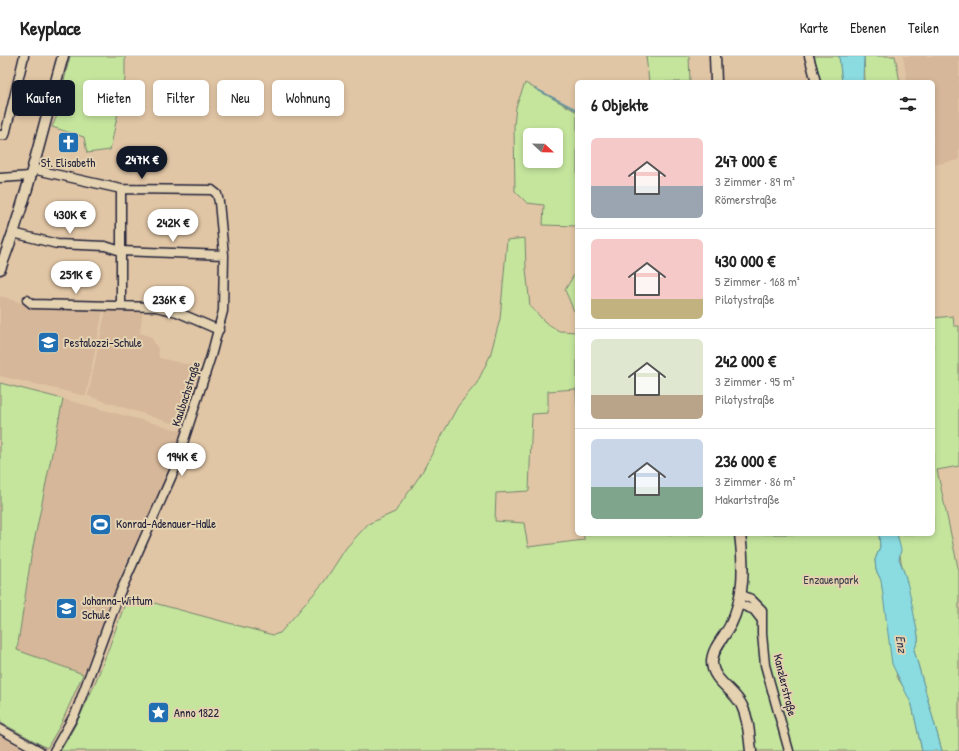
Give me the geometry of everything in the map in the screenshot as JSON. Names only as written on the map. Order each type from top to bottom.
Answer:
[{"type":"main road","points":[[0,269],[13,233],[31,172],[62,56]]},
{"type":"main road","points":[[715,56],[716,80]]},
{"type":"main road","points":[[740,536],[744,573],[741,599],[729,627],[714,653],[712,662],[717,677],[735,694],[743,706],[747,720],[751,751]]},
{"type":"street","points":[[0,135],[5,135],[24,56]]},
{"type":"street","points":[[809,56],[815,80]]},
{"type":"street","points":[[1,177],[31,172],[121,189],[121,305]]},
{"type":"street","name":"Kaulbachstraße","points":[[54,751],[76,712],[119,595],[174,471],[223,311],[224,255],[217,194],[212,190],[121,189]]},
{"type":"street","points":[[13,233],[57,244],[105,246],[121,251],[224,255]]},
{"type":"street","points":[[28,300],[32,304],[121,305],[168,309],[218,330]]},
{"type":"street","name":"Kanzlerstraße","points":[[741,599],[758,613],[762,624],[765,665],[789,751]]},
{"type":"street","points":[[0,729],[40,751]]},
{"type":"shaded area","points":[[903,56],[959,56],[959,160],[935,165],[935,80],[907,80]]},
{"type":"shaded area","name":"Pestalozzi-Schule","points":[[0,296],[44,310],[103,310],[86,396],[0,376]]},
{"type":"shaded area","points":[[106,309],[143,309],[140,333],[151,337],[158,349],[159,358],[204,368],[184,427],[88,396]]},
{"type":"shaded area","points":[[63,399],[182,431],[170,470],[125,565],[83,674],[17,651],[31,557]]},
{"type":"shaded area","points":[[0,736],[27,751],[0,751]]},
{"type":"green space","points":[[70,56],[125,56],[125,80],[83,80],[83,116],[117,116],[110,150],[87,153],[84,137],[52,127],[57,116],[75,116],[75,80],[64,80]]},
{"type":"green space","points":[[646,56],[689,56],[690,80],[649,80]]},
{"type":"green space","points":[[814,56],[839,56],[842,80],[820,80]]},
{"type":"green space","points":[[864,56],[895,56],[900,80],[865,80]]},
{"type":"green space","points":[[525,83],[575,111],[575,226],[543,225],[544,205],[527,203],[515,191],[514,125],[516,107]]},
{"type":"green space","name":"Enzauenpark","points":[[525,238],[526,269],[530,306],[545,322],[559,331],[575,332],[575,389],[548,391],[548,413],[532,414],[529,491],[496,493],[495,521],[524,523],[528,547],[584,540],[584,536],[879,536],[880,547],[875,560],[876,570],[881,580],[897,677],[909,695],[922,751],[60,751],[90,695],[128,596],[273,635],[280,633],[324,582],[346,548],[368,524],[395,512],[421,474],[458,406],[477,383],[490,356],[500,319],[507,240]]},
{"type":"green space","points":[[575,273],[574,311],[565,290]]},
{"type":"green space","points":[[953,316],[954,326],[959,326],[959,466],[937,470],[959,572],[959,751],[942,751],[914,650],[918,641],[918,636],[901,560],[897,536],[935,536],[935,318]]},
{"type":"green space","points":[[0,383],[63,399],[31,557],[17,650],[83,674],[61,724],[47,748],[0,722]]},
{"type":"water","points":[[839,56],[864,56],[863,80],[842,80]]},
{"type":"water","name":"Enz","points":[[879,536],[898,536],[901,550],[899,559],[908,586],[918,636],[918,641],[914,650],[942,751],[922,751],[912,705],[892,664],[881,580],[876,570],[875,560],[880,547]]},
{"type":"waterway","points":[[536,89],[575,109]]},
{"type":"place","name":"St. Elisabeth","points":[[68,142]]},
{"type":"place","name":"Pestalozzi-Schule","points":[[48,343]]},
{"type":"place","name":"Konrad-Adenauer-Halle","points":[[101,524]]},
{"type":"place","name":"Johanna-Wittum Schule","points":[[66,608]]},
{"type":"place","name":"Anno 1822","points":[[159,713]]}]
